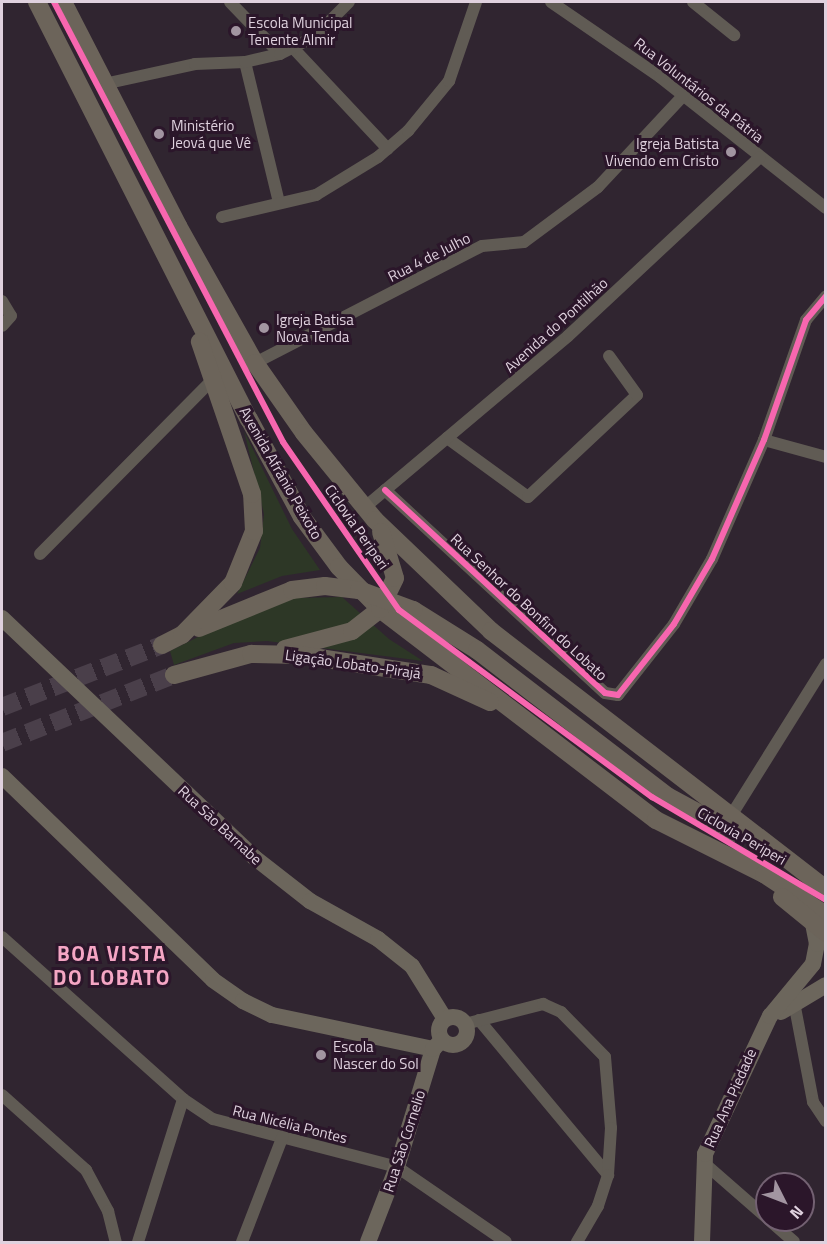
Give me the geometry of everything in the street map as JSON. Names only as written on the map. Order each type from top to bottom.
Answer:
[{"type":"main road","name":"Avenida Afrânio Peixoto","points":[[37,2],[302,517],[339,567],[380,609],[656,820],[726,854],[821,924]]},
{"type":"main road","points":[[63,2],[104,84],[255,363],[304,434],[370,513],[491,631],[729,819],[822,885]]},
{"type":"main road","points":[[177,275],[252,494],[254,531],[233,583],[183,635]]},
{"type":"main road","points":[[263,654],[334,638],[352,631],[380,609],[395,578],[370,513]]},
{"type":"main road","points":[[162,645],[291,590],[325,586],[359,590],[412,610],[477,650],[681,805],[764,844]]},
{"type":"main road","name":"Ligação Lobato-Pirajá","points":[[174,675],[225,658],[263,654],[328,658],[431,675],[524,719]]},
{"type":"street","points":[[230,2],[280,54]]},
{"type":"street","points":[[104,84],[195,64],[245,62],[280,54],[294,49],[315,36],[349,2]]},
{"type":"street","points":[[222,217],[330,189],[388,149],[449,81],[476,2]]},
{"type":"street","name":"Rua Voluntários da Pátria","points":[[551,2],[683,96],[825,208]]},
{"type":"street","points":[[693,2],[734,35]]},
{"type":"street","points":[[294,49],[388,149]]},
{"type":"street","points":[[245,62],[279,203]]},
{"type":"street","name":"Rua 4 de Julho","points":[[255,363],[482,246],[524,242],[598,187],[683,96]]},
{"type":"street","name":"Avenida do Pontilhão","points":[[370,513],[385,490],[574,331],[760,157]]},
{"type":"street","name":"Rua Senhor do Bonfim do Lobato","points":[[385,490],[605,693],[618,694],[691,596],[720,543],[764,440],[806,320],[825,296]]},
{"type":"street","points":[[2,301],[11,316],[2,326]]},
{"type":"street","points":[[447,438],[528,497],[637,395],[609,356]]},
{"type":"street","points":[[40,554],[212,380]]},
{"type":"street","points":[[764,440],[825,457]]},
{"type":"street","name":"Rua São Barnabe","points":[[2,618],[255,858],[412,966],[445,1019]]},
{"type":"street","points":[[729,819],[825,664]]},
{"type":"street","points":[[2,776],[213,980],[243,1001],[272,1016],[437,1045],[459,1044],[472,1022]]},
{"type":"street","name":"Rua Ana Piedade","points":[[702,1242],[704,1163],[763,1028],[813,964],[821,924]]},
{"type":"street","name":"Rua Nicélia Pontes","points":[[2,937],[183,1099],[213,1119],[397,1167],[506,1242]]},
{"type":"street","name":"Rua Ana Piedade","points":[[763,1028],[794,1002],[825,985]]},
{"type":"street","points":[[794,1002],[813,1102],[825,1121]]},
{"type":"street","points":[[445,1019],[454,1017],[472,1022],[531,1004],[549,1005],[605,1057],[611,1128],[608,1175],[598,1206],[577,1242]]},
{"type":"street","name":"Rua São Cornelio","points":[[368,1242],[397,1167],[437,1045],[438,1031],[445,1019]]},
{"type":"street","points":[[472,1022],[608,1175]]},
{"type":"street","points":[[2,1095],[86,1170],[108,1211],[117,1242]]},
{"type":"street","points":[[138,1242],[183,1099]]},
{"type":"street","points":[[2,1105],[18,1108]]},
{"type":"street","points":[[242,1242],[283,1136]]},
{"type":"street","points":[[704,1163],[755,1208]]},
{"type":"street","points":[[783,1232],[794,1242]]},
{"type":"green space","points":[[244,431],[292,529],[320,570],[282,576],[237,594],[260,548],[264,514]]},
{"type":"green space","points":[[342,597],[389,639],[423,661],[267,641],[234,643],[174,665],[170,651],[210,631],[293,598]]},
{"type":"tunnel","points":[[2,707],[162,645]]},
{"type":"tunnel","points":[[2,743],[174,675]]},
{"type":"cycle path","name":"Ciclovia Periperi","points":[[54,2],[283,442],[399,610],[652,797],[826,900]]},
{"type":"cycle path","points":[[385,490],[605,693],[618,695],[674,624],[712,559],[764,440],[806,320],[826,296]]},
{"type":"place","name":"Escola Municipal Tenente Almir","points":[[236,31]]},
{"type":"place","name":"Ministério Jeová que Vê","points":[[159,134]]},
{"type":"place","name":"Igreja Batista Vivendo em Cristo","points":[[731,152]]},
{"type":"place","name":"Igreja Batisa Nova Tenda","points":[[264,328]]},
{"type":"place","name":"Escola Nascer do Sol","points":[[321,1055]]},
{"type":"district","name":"BOA VISTA DO LOBATO","points":[[112,965]]}]
